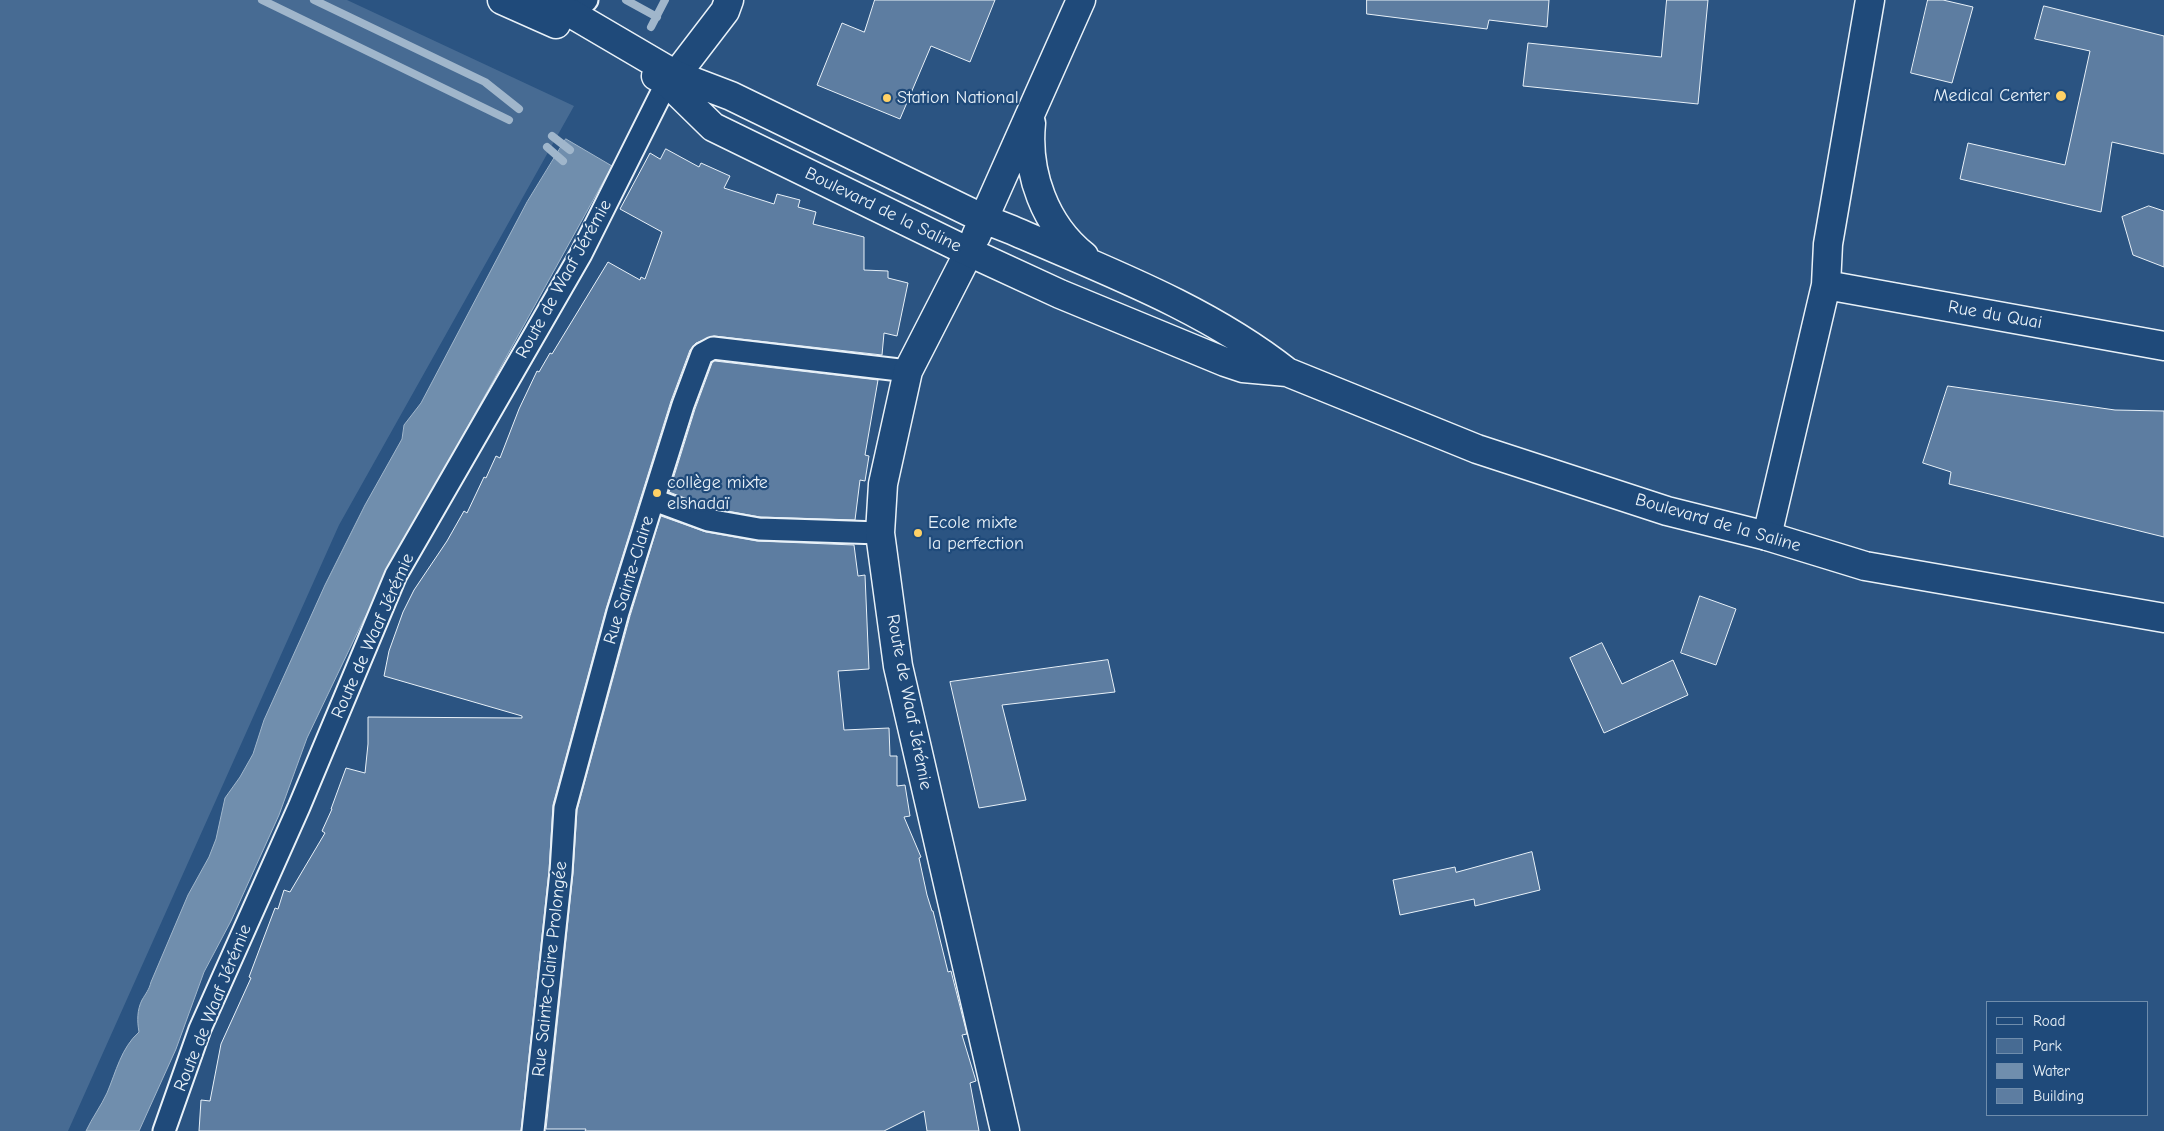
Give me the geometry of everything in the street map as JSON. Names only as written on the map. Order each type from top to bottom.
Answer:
[{"type":"main road","name":"Boulevard de la Saline","points":[[502,0],[672,78],[731,96],[984,219],[1100,268],[1193,311],[1264,353],[1287,372]]},
{"type":"main road","name":"Boulevard de la Saline","points":[[539,0],[579,7],[672,78],[713,127],[969,252],[1060,294],[1225,362],[1243,368],[1287,372],[1478,448],[1667,511],[1767,536],[1865,566],[2164,618]]},
{"type":"main road","points":[[672,78],[725,10],[729,0]]},
{"type":"main road","name":"Route de Waaf Jérémie","points":[[1005,1131],[898,666],[880,533],[883,484],[908,371],[969,252],[1081,0]]},
{"type":"main road","points":[[1767,536],[1826,285],[1828,244],[1870,0]]},
{"type":"main road","points":[[1032,112],[1030,137],[1031,163],[1038,188],[1048,212],[1062,234],[1079,252],[1100,268]]},
{"type":"main road","name":"Rue du Quai","points":[[1826,285],[2164,346]]},
{"type":"street","name":"Route de Waaf Jérémie","points":[[164,1131],[200,1029],[299,807],[396,575],[581,254],[672,78]]},
{"type":"street","name":"Rue Sainte-Claire","points":[[565,808],[618,612],[644,525],[654,500],[683,405],[702,354],[713,348],[908,371]]},
{"type":"street","points":[[654,500],[708,520],[759,529],[880,533]]},
{"type":"street","name":"Rue Sainte-Claire Prolongée","points":[[532,1131],[558,901],[565,808]]},
{"type":"green space","points":[[0,0],[347,0],[574,106],[339,525],[68,1131],[0,1131]]},
{"type":"water","points":[[566,139],[612,166],[362,623],[307,738],[279,815],[231,921],[204,972],[176,1049],[139,1131],[86,1131],[107,1093],[123,1053],[139,1032],[138,1016],[140,1004],[188,895],[209,857],[216,839],[225,798],[253,754],[264,720],[325,585],[365,505],[402,439],[404,425],[421,403],[527,202]]},
{"type":"building","points":[[875,0],[995,0],[970,62],[931,46],[900,119],[817,85],[842,23],[864,32]]},
{"type":"building","points":[[1367,0],[1549,0],[1547,27],[1489,20],[1487,29],[1367,14]]},
{"type":"building","points":[[1667,0],[1708,0],[1698,104],[1523,86],[1528,43],[1661,57]]},
{"type":"building","points":[[1928,0],[1943,0],[1973,7],[1952,83],[1911,73]]},
{"type":"building","points":[[2044,6],[2164,36],[2164,154],[2112,142],[2101,212],[1960,179],[1968,143],[2065,165],[2090,51],[2035,39]]},
{"type":"building","points":[[666,149],[699,167],[701,163],[730,176],[724,188],[774,204],[777,194],[800,200],[798,207],[816,212],[813,224],[864,237],[864,270],[888,271],[888,278],[908,283],[897,336],[884,333],[882,355],[714,336],[696,343],[690,350],[671,401],[606,609],[553,805],[549,871],[521,1131],[199,1131],[201,1100],[210,1101],[221,1044],[251,978],[249,977],[275,908],[278,909],[284,890],[290,892],[325,833],[322,831],[332,809],[346,768],[365,773],[368,717],[522,718],[522,716],[384,676],[389,651],[403,612],[414,590],[447,541],[464,511],[467,513],[496,456],[500,458],[519,409],[537,371],[539,372],[550,353],[552,354],[608,262],[640,280],[641,277],[645,279],[662,232],[620,209],[650,153],[660,159]]},
{"type":"building","points":[[2149,206],[2164,211],[2164,267],[2133,255],[2122,217]]},
{"type":"building","points":[[715,361],[878,380],[865,455],[869,456],[865,481],[860,480],[855,520],[760,517],[711,508],[669,492],[695,409],[712,363]]},
{"type":"building","points":[[1948,386],[2115,410],[2164,411],[2164,537],[1949,484],[1951,472],[1923,463]]},
{"type":"building","points":[[661,516],[706,532],[757,541],[854,545],[858,576],[865,575],[869,669],[838,671],[844,730],[889,728],[890,756],[897,756],[897,786],[905,785],[910,816],[904,817],[921,857],[919,858],[927,895],[933,911],[948,972],[951,971],[967,1034],[962,1035],[976,1081],[970,1083],[979,1131],[927,1131],[924,1111],[884,1131],[585,1131],[586,1129],[546,1129],[573,873],[577,810],[630,616]]},
{"type":"building","points":[[1700,596],[1736,609],[1716,665],[1681,653]]},
{"type":"building","points":[[1602,643],[1622,684],[1673,660],[1688,695],[1604,733],[1570,658]]},
{"type":"building","points":[[1108,660],[1115,692],[1002,705],[1026,800],[979,808],[950,682]]},
{"type":"building","points":[[1532,852],[1540,890],[1475,906],[1474,899],[1400,915],[1393,880],[1455,867],[1456,872]]},
{"type":"waterway","points":[[262,0],[509,120]]},
{"type":"waterway","points":[[314,0],[485,82],[519,109]]},
{"type":"waterway","points":[[626,0],[657,17]]},
{"type":"waterway","points":[[651,27],[665,0]]},
{"type":"waterway","points":[[552,136],[570,150]]},
{"type":"waterway","points":[[547,147],[563,161]]},
{"type":"place","name":"Medical Center","points":[[2061,96]]},
{"type":"place","name":"Station National","points":[[887,98]]},
{"type":"place","name":"collège mixte elshadaï","points":[[657,493]]},
{"type":"place","name":"Ecole mixte la perfection","points":[[918,533]]}]
